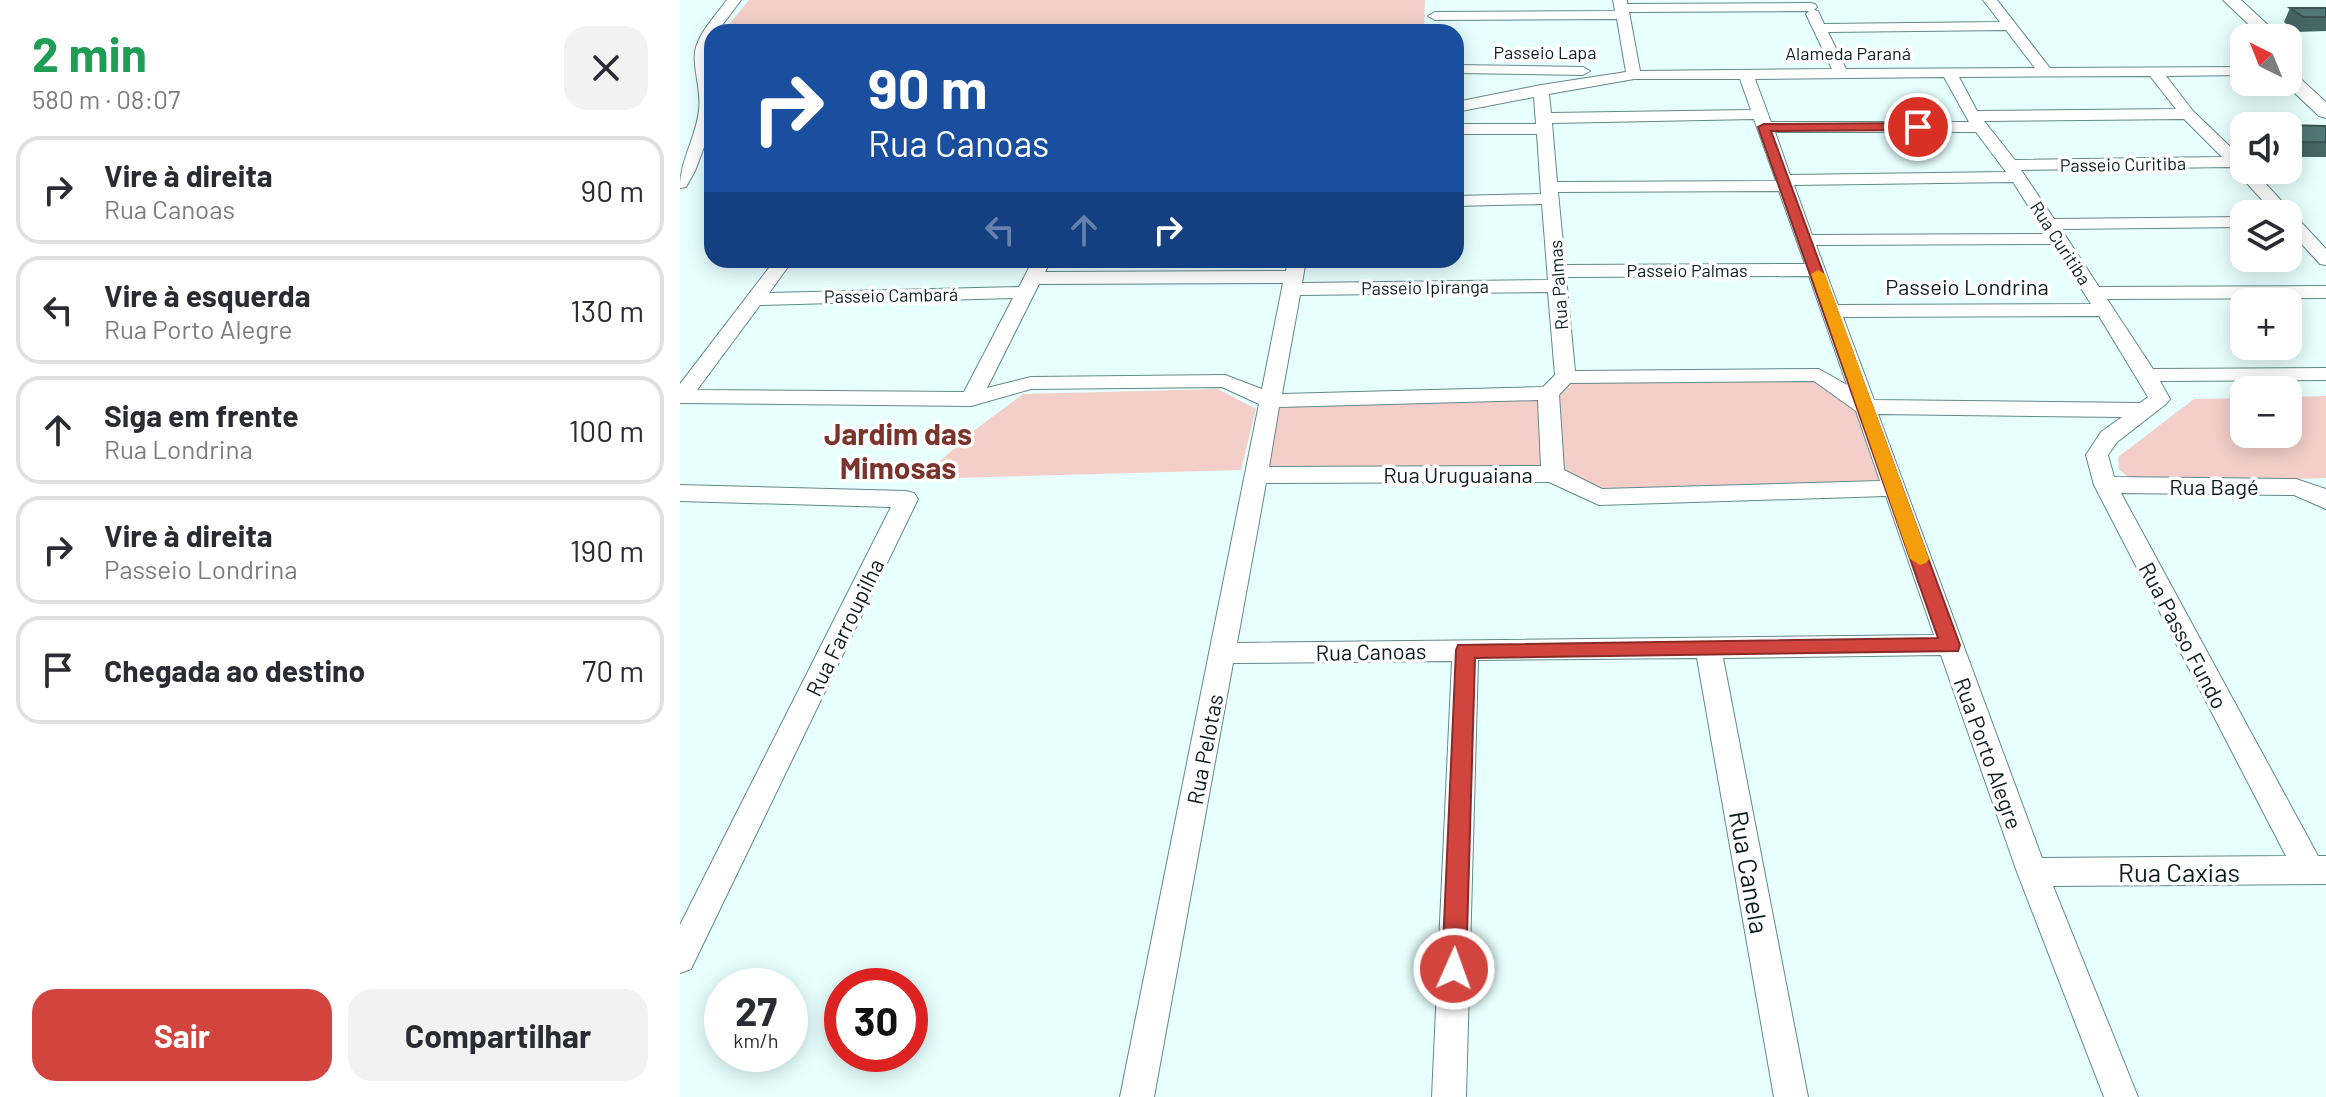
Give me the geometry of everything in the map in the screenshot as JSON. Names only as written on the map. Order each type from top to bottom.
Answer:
[{"type":"main road","points":[[2231,0],[2258,24]]},
{"type":"main road","points":[[2302,90],[2326,112]]},
{"type":"street","points":[[716,24],[734,0]]},
{"type":"street","points":[[1434,24],[1436,0]]},
{"type":"street","points":[[1990,0],[2046,72]]},
{"type":"street","points":[[1808,4],[1819,28],[1825,57],[1841,74]]},
{"type":"street","name":"Passeio Lapa","points":[[1435,16],[1808,4]]},
{"type":"street","points":[[1622,8],[1636,66]]},
{"type":"street","points":[[1819,28],[2010,26]]},
{"type":"street","name":"Passeio Lapa","points":[[1464,69],[1636,66]]},
{"type":"street","name":"Alameda Paraná","points":[[1464,106],[1498,101],[1636,66],[1746,74],[2230,71]]},
{"type":"street","points":[[2154,71],[2188,114],[2230,155]]},
{"type":"street","name":"Rua Curitiba","points":[[1949,73],[1976,121],[2014,171],[2147,375]]},
{"type":"street","name":"Rua Porto Alegre","points":[[1746,74],[2032,872],[2121,1097]]},
{"type":"street","name":"Rua Palmas","points":[[1541,89],[1565,377]]},
{"type":"street","points":[[1464,128],[1544,123],[1976,121],[2188,114]]},
{"type":"street","points":[[680,183],[701,147],[704,130]]},
{"type":"street","name":"Passeio Curitiba","points":[[2014,171],[2230,167]]},
{"type":"street","points":[[1464,200],[1551,193],[2014,171]]},
{"type":"street","points":[[2257,184],[2271,200]]},
{"type":"street","points":[[1805,240],[2230,223]]},
{"type":"street","points":[[2302,234],[2326,260]]},
{"type":"street","points":[[681,397],[778,268]]},
{"type":"street","name":"Passeio Palmas","points":[[1558,278],[1816,270]]},
{"type":"street","name":"Passeio Ipiranga","points":[[1034,277],[1294,275],[1558,278]]},
{"type":"street","name":"Rua Pelotas","points":[[1137,1097],[1294,275]]},
{"type":"street","points":[[971,399],[1034,277]]},
{"type":"street","name":"Passeio Cambará","points":[[755,299],[1034,277]]},
{"type":"street","points":[[2099,301],[2326,292]]},
{"type":"street","name":"Passeio Londrina","points":[[1831,311],[2099,301]]},
{"type":"street","points":[[681,397],[971,399],[1031,383],[1225,381],[1270,401],[1548,393],[1565,377],[1819,375],[1865,407],[2144,410],[2159,399],[2147,375],[2326,374]]},
{"type":"street","points":[[1548,393],[1553,474]]},
{"type":"street","name":"Rua Passo Fundo","points":[[2144,410],[2109,437],[2097,455],[2105,485],[2317,870]]},
{"type":"street","name":"Rua Uruguaiana","points":[[1256,475],[1553,474],[1599,497],[1894,488]]},
{"type":"street","name":"Rua Bagé","points":[[2105,485],[2296,487],[2324,498]]},
{"type":"street","name":"Rua Farroupilha","points":[[680,493],[906,499],[680,958]]},
{"type":"street","name":"Rua Canoas","points":[[1223,653],[1951,645]]},
{"type":"street","name":"Rua Canela","points":[[1708,648],[1791,1097]]},
{"type":"street","points":[[1449,1097],[1465,650]]},
{"type":"street","name":"Rua Caxias","points":[[2032,872],[2317,870]]},
{"type":"shaded area","points":[[749,0],[1425,0],[1424,24],[730,24]]},
{"type":"shaded area","points":[[1815,378],[1858,410],[1885,483],[1602,490],[1560,473],[1553,395],[1568,380]]},
{"type":"shaded area","points":[[1218,389],[1256,409],[1241,470],[920,479],[976,429],[1023,394]]},
{"type":"shaded area","points":[[2326,396],[2326,478],[2135,484],[2119,469],[2118,457],[2194,399],[2230,398],[2230,448],[2302,448],[2302,397]]},
{"type":"shaded area","points":[[1543,397],[1545,470],[1266,469],[1275,405]]},
{"type":"building","points":[[2290,8],[2326,8],[2326,17],[2303,17]]},
{"type":"building","points":[[2302,125],[2325,126],[2326,142],[2302,142]]},
{"type":"slow traffic","points":[[1818,274],[1920,559]]},
{"type":"district","name":"Jardim das Mimosas","points":[[898,450]]},
{"type":"route","points":[[1454,969],[1465,650],[1951,645],[1764,127],[1918,127]]}]
